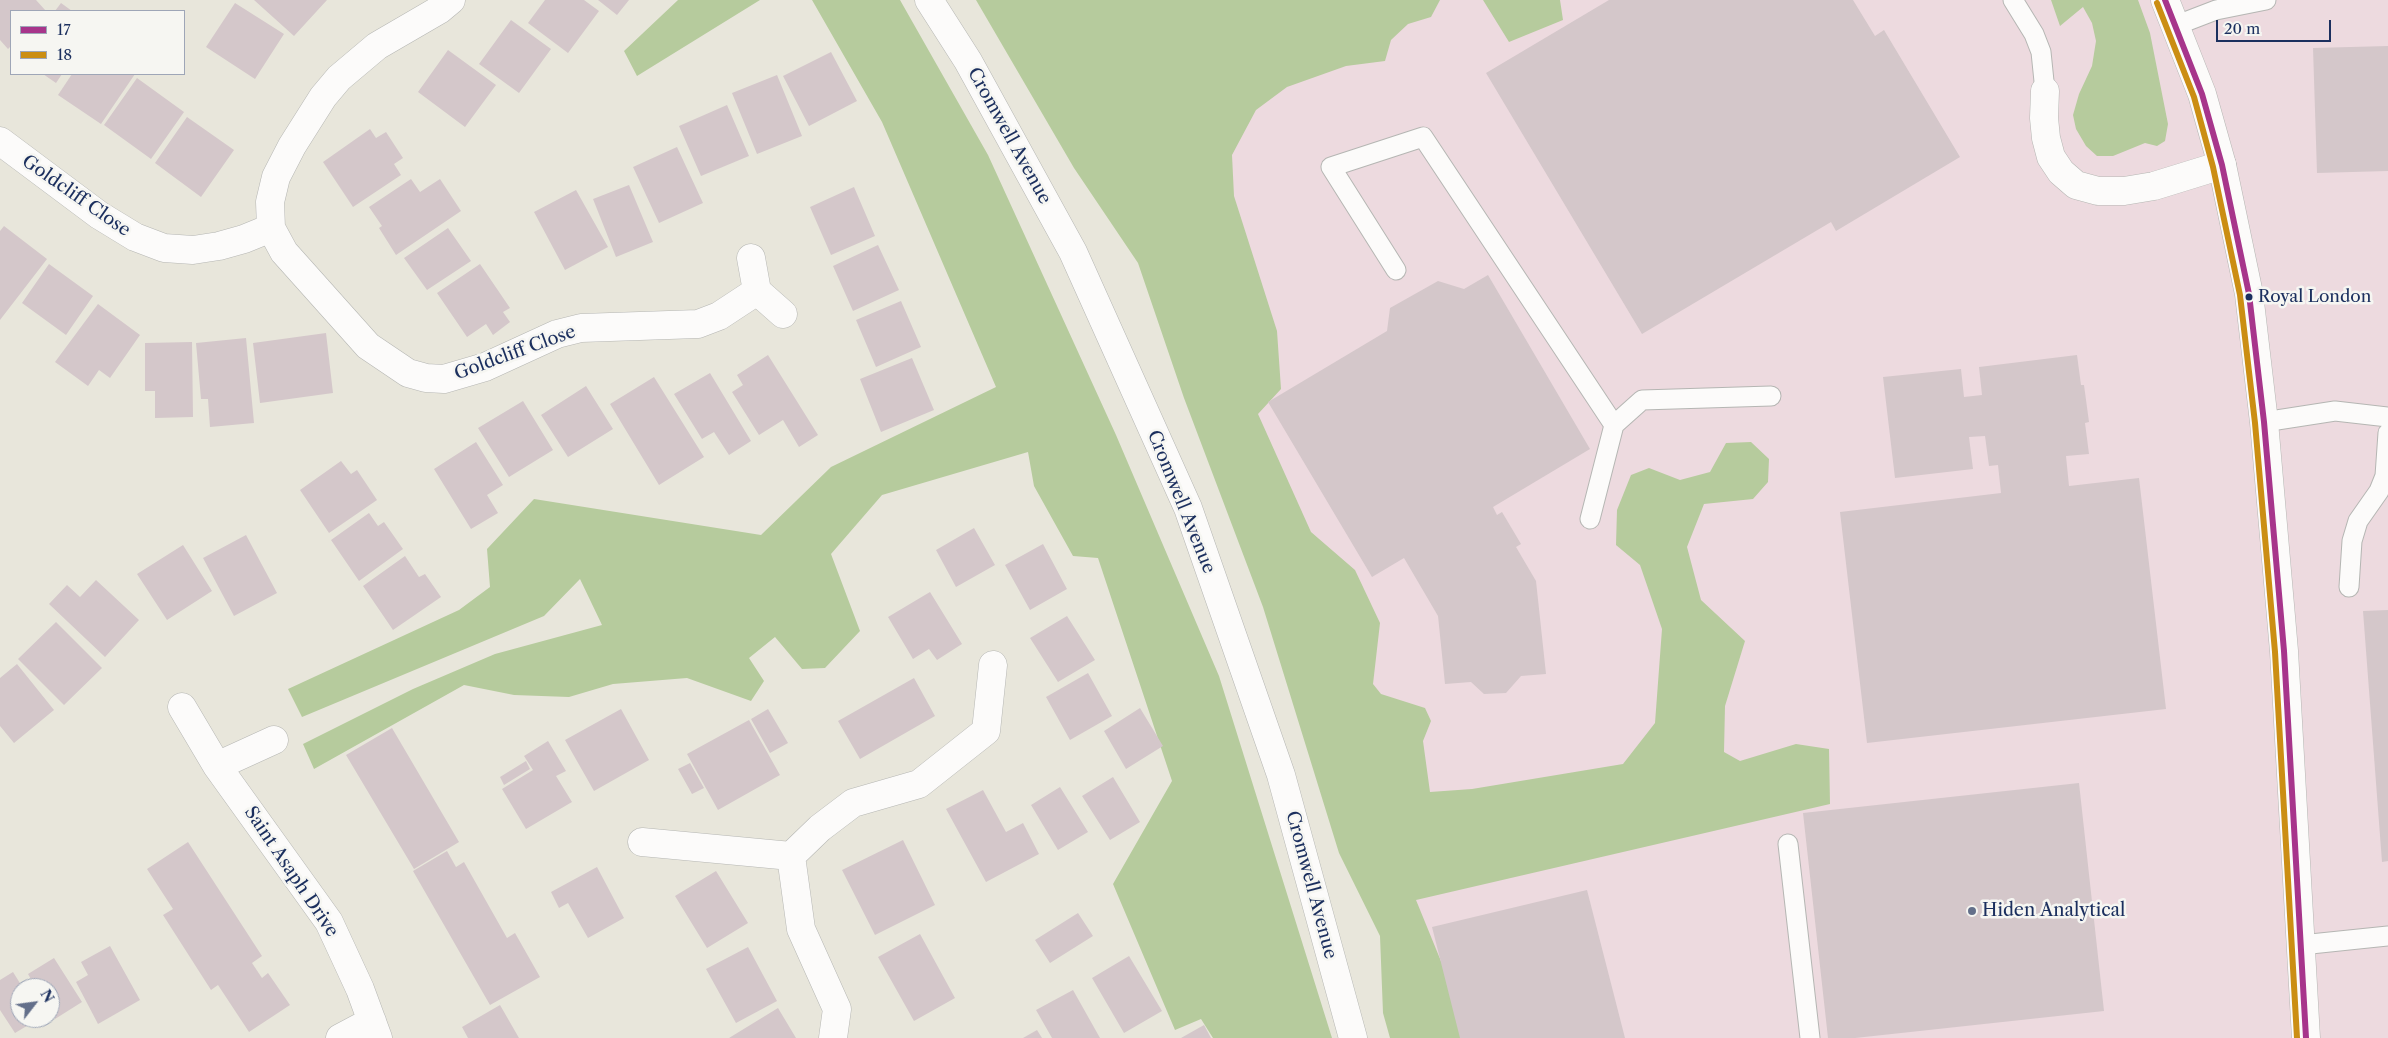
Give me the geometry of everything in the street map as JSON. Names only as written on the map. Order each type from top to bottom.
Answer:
[{"type":"street","points":[[270,228],[270,202],[276,177],[323,97],[349,68],[377,46],[439,10],[451,0]]},
{"type":"street","name":"Cromwell Avenue","points":[[929,0],[968,61],[1072,252],[1188,508],[1281,775],[1353,1038]]},
{"type":"street","points":[[2165,0],[2177,25],[2202,94],[2222,165],[2250,294],[2264,422],[2284,651],[2306,1038]]},
{"type":"street","points":[[2045,91],[2044,118],[2046,138],[2051,157],[2061,172],[2076,185],[2098,191],[2124,191],[2154,186],[2222,165]]},
{"type":"street","name":"Goldcliff Close","points":[[0,141],[99,215],[135,237],[164,248],[193,250],[219,246],[244,239],[270,228],[284,252],[368,346],[393,365],[426,378],[444,379],[463,376],[557,334],[580,328],[698,324],[719,316],[757,292]]},
{"type":"street","points":[[751,258],[757,292],[783,314]]},
{"type":"street","points":[[642,842],[791,856],[820,828],[852,803],[919,784],[986,731],[993,665]]},
{"type":"street","name":"Saint Asaph Drive","points":[[182,707],[218,766],[329,922],[345,954],[375,1029]]},
{"type":"street","points":[[218,766],[274,740]]},
{"type":"street","points":[[791,856],[801,929],[837,1009],[833,1038]]},
{"type":"street","points":[[340,1038],[375,1029]]},
{"type":"lane","points":[[2013,0],[2034,34],[2041,52],[2045,91]]},
{"type":"lane","points":[[2177,25],[2216,10],[2266,0]]},
{"type":"lane","points":[[1396,270],[1331,167],[1423,137],[1614,425]]},
{"type":"lane","points":[[1590,519],[1614,425],[1642,400],[1771,396]]},
{"type":"lane","points":[[2264,422],[2335,411],[2388,417]]},
{"type":"lane","points":[[2349,587],[2352,541],[2358,521],[2379,491],[2385,476],[2388,433]]},
{"type":"lane","points":[[1788,844],[1810,1038]]},
{"type":"lane","points":[[2301,945],[2388,936]]},
{"type":"shaded area","points":[[1364,0],[2388,0],[2388,1038],[1441,1038],[1226,402],[1186,165]]},
{"type":"green space","points":[[678,0],[760,0],[637,76],[624,51]]},
{"type":"green space","points":[[812,0],[900,0],[988,155],[1116,435],[1219,676],[1332,1038],[1213,1038],[1201,1019],[1175,1030],[1113,884],[1172,781],[1098,558],[1073,556],[1034,486],[1028,452],[882,495],[831,554],[860,631],[825,668],[802,669],[775,637],[749,658],[764,681],[751,701],[687,678],[613,684],[569,697],[514,695],[464,685],[314,769],[303,744],[413,689],[495,654],[602,625],[580,579],[544,616],[302,717],[288,689],[459,610],[490,587],[487,549],[534,499],[761,535],[831,467],[996,387],[882,122]]},
{"type":"green space","points":[[976,0],[1440,0],[1431,17],[1408,24],[1391,40],[1385,61],[1346,66],[1287,87],[1256,110],[1232,155],[1234,196],[1277,331],[1281,389],[1258,414],[1311,532],[1355,570],[1380,623],[1373,684],[1381,694],[1425,708],[1431,721],[1423,741],[1430,792],[1472,789],[1623,764],[1655,723],[1662,629],[1640,565],[1616,545],[1617,510],[1631,475],[1649,468],[1680,480],[1710,472],[1726,443],[1751,442],[1769,459],[1768,482],[1753,499],[1704,504],[1687,547],[1701,600],[1745,641],[1725,706],[1724,752],[1740,761],[1796,744],[1829,749],[1830,804],[1416,900],[1456,998],[1464,1038],[1390,1038],[1383,1013],[1380,936],[1339,853],[1263,607],[1184,398],[1138,263],[1074,168]]},
{"type":"green space","points":[[1483,0],[1560,0],[1563,20],[1509,42]]},
{"type":"green space","points":[[2051,0],[2138,0],[2150,33],[2168,124],[2165,141],[2157,146],[2145,143],[2113,156],[2097,156],[2086,146],[2076,129],[2073,115],[2079,94],[2092,66],[2096,41],[2092,23],[2083,7],[2060,26]]},
{"type":"building","points":[[0,0],[36,0],[45,10],[10,10],[10,47],[8,49],[0,40]]},
{"type":"building","points":[[254,0],[327,0],[294,36]]},
{"type":"building","points":[[545,0],[584,0],[599,11],[568,53],[528,23]]},
{"type":"building","points":[[598,0],[629,0],[617,15]]},
{"type":"building","points":[[1609,0],[1853,0],[1875,36],[1884,30],[1960,157],[1836,231],[1831,222],[1642,334],[1486,73]]},
{"type":"building","points":[[61,3],[71,10],[56,10]]},
{"type":"building","points":[[235,3],[284,34],[255,79],[206,47]]},
{"type":"building","points":[[511,20],[551,49],[519,93],[479,64]]},
{"type":"building","points":[[2388,46],[2388,171],[2317,173],[2313,48]]},
{"type":"building","points":[[448,50],[496,85],[465,127],[418,92]]},
{"type":"building","points":[[831,52],[857,101],[809,126],[783,76]]},
{"type":"building","points":[[44,75],[61,75],[56,83]]},
{"type":"building","points":[[71,75],[134,75],[101,124],[58,95]]},
{"type":"building","points":[[777,75],[802,136],[757,154],[732,93]]},
{"type":"building","points":[[137,78],[184,112],[151,159],[104,125]]},
{"type":"building","points":[[727,105],[749,156],[701,176],[679,126]]},
{"type":"building","points":[[187,117],[234,150],[201,197],[155,163]]},
{"type":"building","points":[[370,129],[376,138],[386,132],[403,158],[394,164],[401,175],[353,207],[323,162]]},
{"type":"building","points":[[677,147],[703,203],[659,223],[633,167]]},
{"type":"building","points":[[411,179],[420,192],[440,179],[461,211],[396,255],[379,228],[382,226],[369,207]]},
{"type":"building","points":[[629,185],[653,242],[616,257],[593,199]]},
{"type":"building","points":[[854,187],[875,236],[831,255],[810,207]]},
{"type":"building","points":[[576,190],[608,247],[565,270],[534,212]]},
{"type":"building","points":[[4,226],[47,259],[0,320],[0,231]]},
{"type":"building","points":[[448,228],[471,261],[427,290],[404,258]]},
{"type":"building","points":[[878,245],[899,290],[853,311],[833,266]]},
{"type":"building","points":[[49,264],[93,296],[66,335],[22,303]]},
{"type":"building","points":[[480,264],[510,308],[503,312],[510,322],[493,335],[486,324],[467,337],[437,293]]},
{"type":"building","points":[[1488,275],[1590,449],[1493,507],[1497,515],[1502,512],[1521,544],[1516,547],[1536,581],[1546,674],[1521,676],[1506,693],[1484,694],[1471,682],[1445,684],[1438,616],[1404,558],[1372,577],[1268,402],[1387,331],[1390,308],[1438,281],[1464,289]]},
{"type":"building","points":[[901,301],[921,347],[876,367],[856,320]]},
{"type":"building","points":[[98,304],[140,335],[110,378],[99,370],[88,386],[55,362]]},
{"type":"building","points":[[326,333],[333,393],[260,403],[253,343]]},
{"type":"building","points":[[246,338],[254,423],[210,427],[208,399],[201,399],[196,343]]},
{"type":"building","points":[[192,342],[193,417],[155,418],[155,391],[145,391],[145,343]]},
{"type":"building","points":[[768,355],[818,435],[799,447],[783,420],[759,435],[732,392],[743,385],[737,375]]},
{"type":"building","points":[[2077,355],[2081,385],[2084,385],[2089,422],[2085,423],[2089,454],[2066,456],[2069,486],[2139,478],[2166,709],[1867,743],[1840,512],[2001,493],[1998,465],[1989,466],[1985,436],[1969,437],[1973,469],[1895,478],[1883,377],[1961,369],[1964,397],[1982,395],[1979,367]]},
{"type":"building","points":[[912,358],[934,410],[881,432],[860,379]]},
{"type":"building","points":[[710,373],[751,441],[729,455],[714,432],[702,439],[674,394]]},
{"type":"building","points":[[654,377],[704,457],[659,485],[610,404]]},
{"type":"building","points":[[586,386],[613,429],[568,457],[541,415]]},
{"type":"building","points":[[523,401],[553,450],[509,477],[478,428]]},
{"type":"building","points":[[476,442],[503,485],[487,495],[498,513],[471,529],[434,469]]},
{"type":"building","points":[[341,461],[351,474],[357,470],[377,500],[329,533],[300,490]]},
{"type":"building","points":[[369,513],[378,526],[384,522],[403,549],[359,581],[331,540]]},
{"type":"building","points":[[974,528],[995,565],[956,587],[936,550]]},
{"type":"building","points":[[246,535],[277,593],[234,616],[203,558]]},
{"type":"building","points":[[1043,544],[1067,589],[1030,610],[1005,565]]},
{"type":"building","points":[[183,545],[212,591],[167,620],[137,574]]},
{"type":"building","points":[[405,556],[419,577],[425,574],[441,597],[393,630],[363,586]]},
{"type":"building","points":[[96,580],[139,620],[105,657],[49,604],[67,585],[80,597]]},
{"type":"building","points":[[930,592],[962,644],[937,660],[929,649],[913,659],[888,617]]},
{"type":"building","points":[[2388,610],[2388,861],[2382,862],[2363,611]]},
{"type":"building","points":[[1067,616],[1095,660],[1058,682],[1030,638]]},
{"type":"building","points":[[56,622],[102,668],[64,705],[18,659]]},
{"type":"building","points":[[17,664],[54,710],[14,743],[0,726],[0,678]]},
{"type":"building","points":[[1088,673],[1112,716],[1070,740],[1046,697]]},
{"type":"building","points":[[914,678],[935,716],[860,759],[838,721]]},
{"type":"building","points":[[1140,708],[1163,746],[1126,769],[1104,731]]},
{"type":"building","points":[[621,709],[649,760],[594,791],[565,740]]},
{"type":"building","points":[[768,709],[788,743],[770,753],[751,719]]},
{"type":"building","points":[[749,720],[780,775],[718,810],[687,754]]},
{"type":"building","points":[[392,728],[459,842],[414,869],[346,755]]},
{"type":"building","points":[[548,741],[566,771],[556,776],[572,802],[526,829],[502,789],[533,770],[524,756]]},
{"type":"building","points":[[526,761],[530,769],[504,785],[500,777]]},
{"type":"building","points":[[690,763],[704,788],[692,794],[678,769]]},
{"type":"building","points":[[1113,777],[1140,822],[1110,840],[1082,796]]},
{"type":"building","points":[[2079,783],[2104,1011],[1855,1038],[1828,1038],[1803,813]]},
{"type":"building","points":[[1060,787],[1088,832],[1058,850],[1031,805]]},
{"type":"building","points":[[983,790],[1006,832],[1023,823],[1039,854],[986,882],[946,809]]},
{"type":"building","points":[[903,840],[935,905],[875,935],[842,870]]},
{"type":"building","points":[[188,842],[262,956],[252,963],[262,978],[268,973],[290,1005],[249,1032],[218,985],[211,990],[163,915],[173,909],[147,869]]},
{"type":"building","points":[[447,851],[456,867],[464,862],[507,938],[515,933],[540,977],[490,1005],[413,871]]},
{"type":"building","points":[[597,867],[624,918],[588,938],[568,903],[559,908],[551,892]]},
{"type":"building","points":[[716,871],[748,923],[707,948],[675,896]]},
{"type":"building","points":[[1587,890],[1625,1038],[1460,1038],[1432,927]]},
{"type":"building","points":[[1078,913],[1093,936],[1050,963],[1035,940]]},
{"type":"building","points":[[920,934],[955,998],[914,1021],[878,957]]},
{"type":"building","points":[[110,946],[140,1000],[98,1024],[76,982],[88,975],[81,962]]},
{"type":"building","points":[[748,947],[777,1001],[736,1023],[706,969]]},
{"type":"building","points":[[1129,956],[1162,1011],[1124,1033],[1092,978]]},
{"type":"building","points":[[54,958],[82,1002],[60,1016],[60,978],[30,978],[28,974]]},
{"type":"building","points":[[13,972],[17,978],[10,978],[10,1025],[0,1010],[0,980]]},
{"type":"building","points":[[1073,990],[1100,1038],[1052,1038],[1036,1010]]},
{"type":"building","points":[[500,1005],[519,1038],[468,1038],[462,1027]]},
{"type":"building","points":[[778,1008],[796,1038],[729,1038]]},
{"type":"building","points":[[1204,1025],[1211,1038],[1181,1038]]},
{"type":"building","points":[[12,1028],[23,1028],[15,1033]]},
{"type":"building","points":[[1037,1030],[1042,1038],[1023,1038]]},
{"type":"transit line","name":"17","points":[[2165,0],[2202,94],[2222,165],[2249,294],[2264,422],[2284,651],[2306,1038]]},
{"type":"transit line","name":"18","points":[[2157,3],[2194,97],[2213,167],[2240,295],[2255,423],[2275,652],[2297,1038]]},
{"type":"place","name":"Royal London","points":[[2249,297]]},
{"type":"place","name":"Hiden Analytical","points":[[1972,911]]}]
